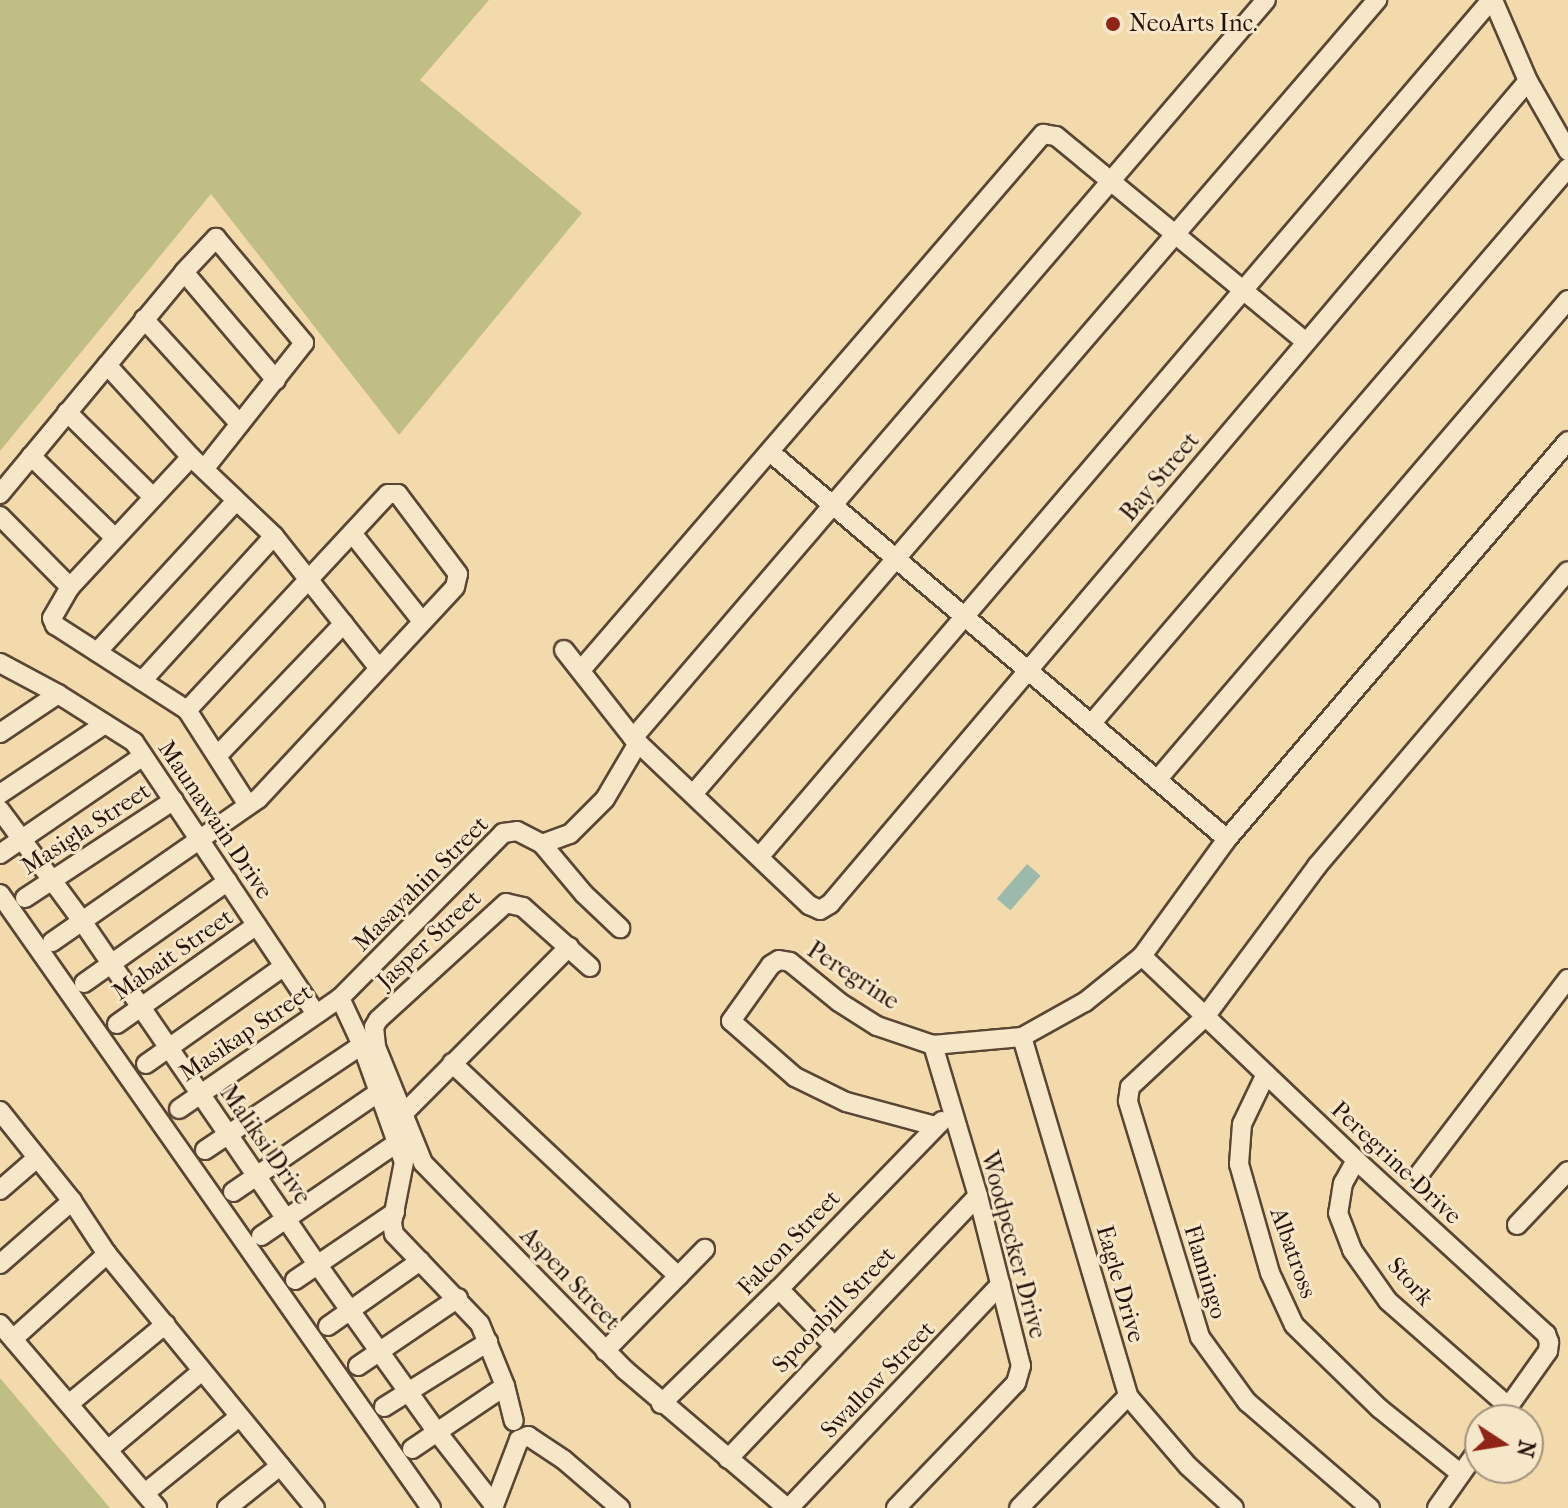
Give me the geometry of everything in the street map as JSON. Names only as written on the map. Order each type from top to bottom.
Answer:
[{"type":"street","points":[[620,928],[584,894],[542,844],[570,834],[589,818],[605,799],[636,740],[832,504],[1266,0]]},
{"type":"street","points":[[694,793],[1377,0]]},
{"type":"street","points":[[564,650],[636,740],[760,856],[1492,0],[1528,81],[1568,151]]},
{"type":"street","name":"Bay Street","points":[[760,856],[809,905],[820,910],[830,904],[1528,81]]},
{"type":"street","points":[[581,670],[1043,134],[1056,136],[1112,180],[1306,342]]},
{"type":"street","points":[[1091,724],[1568,168]]},
{"type":"street","points":[[0,494],[212,239],[220,240],[304,343],[240,424],[198,463],[153,497],[70,587],[54,612],[55,625],[187,710],[248,805]]},
{"type":"street","points":[[184,272],[276,380]]},
{"type":"street","points":[[1157,780],[1568,300]]},
{"type":"street","points":[[144,319],[240,424]]},
{"type":"street","points":[[107,365],[198,463],[274,536],[378,667]]},
{"type":"street","points":[[67,412],[153,497]]},
{"type":"street","name":"Peregrine","points":[[943,1120],[846,1102],[795,1077],[731,1021],[771,965],[779,960],[790,962],[839,1002],[877,1026],[933,1045],[1022,1037],[1085,1002],[1142,956],[1227,839],[1568,441]]},
{"type":"street","points":[[770,452],[1227,839]]},
{"type":"street","points":[[31,456],[115,538]]},
{"type":"street","points":[[52,942],[248,805],[455,587],[458,574],[398,494],[388,494],[187,710]]},
{"type":"street","points":[[97,652],[236,501]]},
{"type":"street","points":[[0,516],[70,587]]},
{"type":"street","points":[[352,533],[421,620]]},
{"type":"street","points":[[142,681],[274,536]]},
{"type":"street","name":"Flamingo","points":[[1370,1508],[1247,1402],[1200,1337],[1128,1101],[1136,1078],[1205,1017],[1317,866],[1568,571]]},
{"type":"street","points":[[218,755],[344,623]]},
{"type":"street","name":"Maunawain Drive","points":[[1,663],[58,694],[134,742],[316,1014]]},
{"type":"street","points":[[0,733],[58,694]]},
{"type":"street","points":[[0,794],[105,724]]},
{"type":"street","points":[[0,854],[143,756]]},
{"type":"street","name":"Masigla Street","points":[[25,898],[174,800]]},
{"type":"street","name":"Maliksi Drive","points":[[0,810],[82,921],[317,1264],[494,1506]]},
{"type":"street","name":"Masayahin Street","points":[[340,998],[503,833],[517,831],[542,844]]},
{"type":"street","points":[[84,983],[228,881]]},
{"type":"street","points":[[0,894],[431,1508]]},
{"type":"street","name":"Jasper Street","points":[[405,1112],[376,1047],[374,1027],[506,903],[523,907],[590,967]]},
{"type":"street","name":"Mabait Street","points":[[117,1024],[257,925]]},
{"type":"street","points":[[405,1112],[569,947]]},
{"type":"street","name":"Peregrine Drive","points":[[1142,956],[1356,1160],[1546,1334],[1548,1351],[1510,1404]]},
{"type":"street","points":[[146,1064],[283,967]]},
{"type":"street","points":[[1420,1173],[1568,979]]},
{"type":"street","points":[[340,998],[362,1045],[404,1169],[394,1234],[480,1324],[505,1386],[514,1421]]},
{"type":"street","name":"Masikap Street","points":[[179,1109],[340,998]]},
{"type":"street","name":"Eagle Drive","points":[[1022,1037],[1128,1396],[1188,1466],[1234,1508]]},
{"type":"street","points":[[205,1150],[362,1045]]},
{"type":"street","name":"Woodpecker Drive","points":[[896,1508],[1016,1383],[1021,1366],[978,1196],[943,1120],[933,1045]]},
{"type":"street","points":[[452,1063],[678,1276]]},
{"type":"street","name":"Albatross","points":[[1266,1074],[1242,1124],[1239,1164],[1270,1273],[1294,1325],[1379,1408],[1461,1474]]},
{"type":"street","points":[[233,1192],[379,1092]]},
{"type":"street","name":"Aspen Street","points":[[405,1112],[423,1163],[605,1351],[661,1404],[728,1459]]},
{"type":"street","points":[[1,1113],[72,1201],[107,1254],[315,1508]]},
{"type":"street","name":"Falcon Street","points":[[661,1404],[779,1289],[943,1120]]},
{"type":"street","points":[[261,1236],[397,1143]]},
{"type":"street","points":[[0,1190],[37,1158]]},
{"type":"street","name":"Stork","points":[[1356,1160],[1343,1183],[1338,1213],[1352,1250],[1388,1301],[1495,1404]]},
{"type":"street","points":[[1517,1225],[1568,1171]]},
{"type":"street","name":"Spoonbill Street","points":[[728,1459],[833,1345],[978,1196]]},
{"type":"street","points":[[0,1264],[72,1201]]},
{"type":"street","points":[[295,1280],[395,1212]]},
{"type":"street","points":[[605,1351],[705,1249]]},
{"type":"street","points":[[13,1339],[107,1254]]},
{"type":"street","points":[[328,1326],[420,1261]]},
{"type":"street","name":"Swallow Street","points":[[788,1508],[1001,1284]]},
{"type":"street","points":[[779,1289],[833,1345]]},
{"type":"street","points":[[358,1366],[458,1298]]},
{"type":"street","points":[[0,1324],[157,1508]]},
{"type":"street","points":[[70,1403],[166,1324]]},
{"type":"street","points":[[384,1407],[488,1342]]},
{"type":"street","points":[[109,1449],[202,1371]]},
{"type":"street","points":[[412,1449],[505,1386]]},
{"type":"street","points":[[1019,1508],[1128,1396]]},
{"type":"street","points":[[145,1493],[239,1417]]},
{"type":"street","points":[[494,1506],[519,1440],[528,1436],[564,1460],[620,1508]]},
{"type":"street","points":[[728,1459],[788,1508]]},
{"type":"street","points":[[227,1508],[280,1466]]},
{"type":"street","points":[[1437,1508],[1464,1470]]},
{"type":"shaded area","points":[[0,0],[489,0],[420,80],[582,213],[399,435],[211,194],[0,451]]},
{"type":"shaded area","points":[[1027,864],[1041,876],[1010,911],[997,899]]},
{"type":"shaded area","points":[[0,1378],[110,1508],[0,1508]]},
{"type":"place","name":"NeoArts Inc.","points":[[1113,24]]}]
